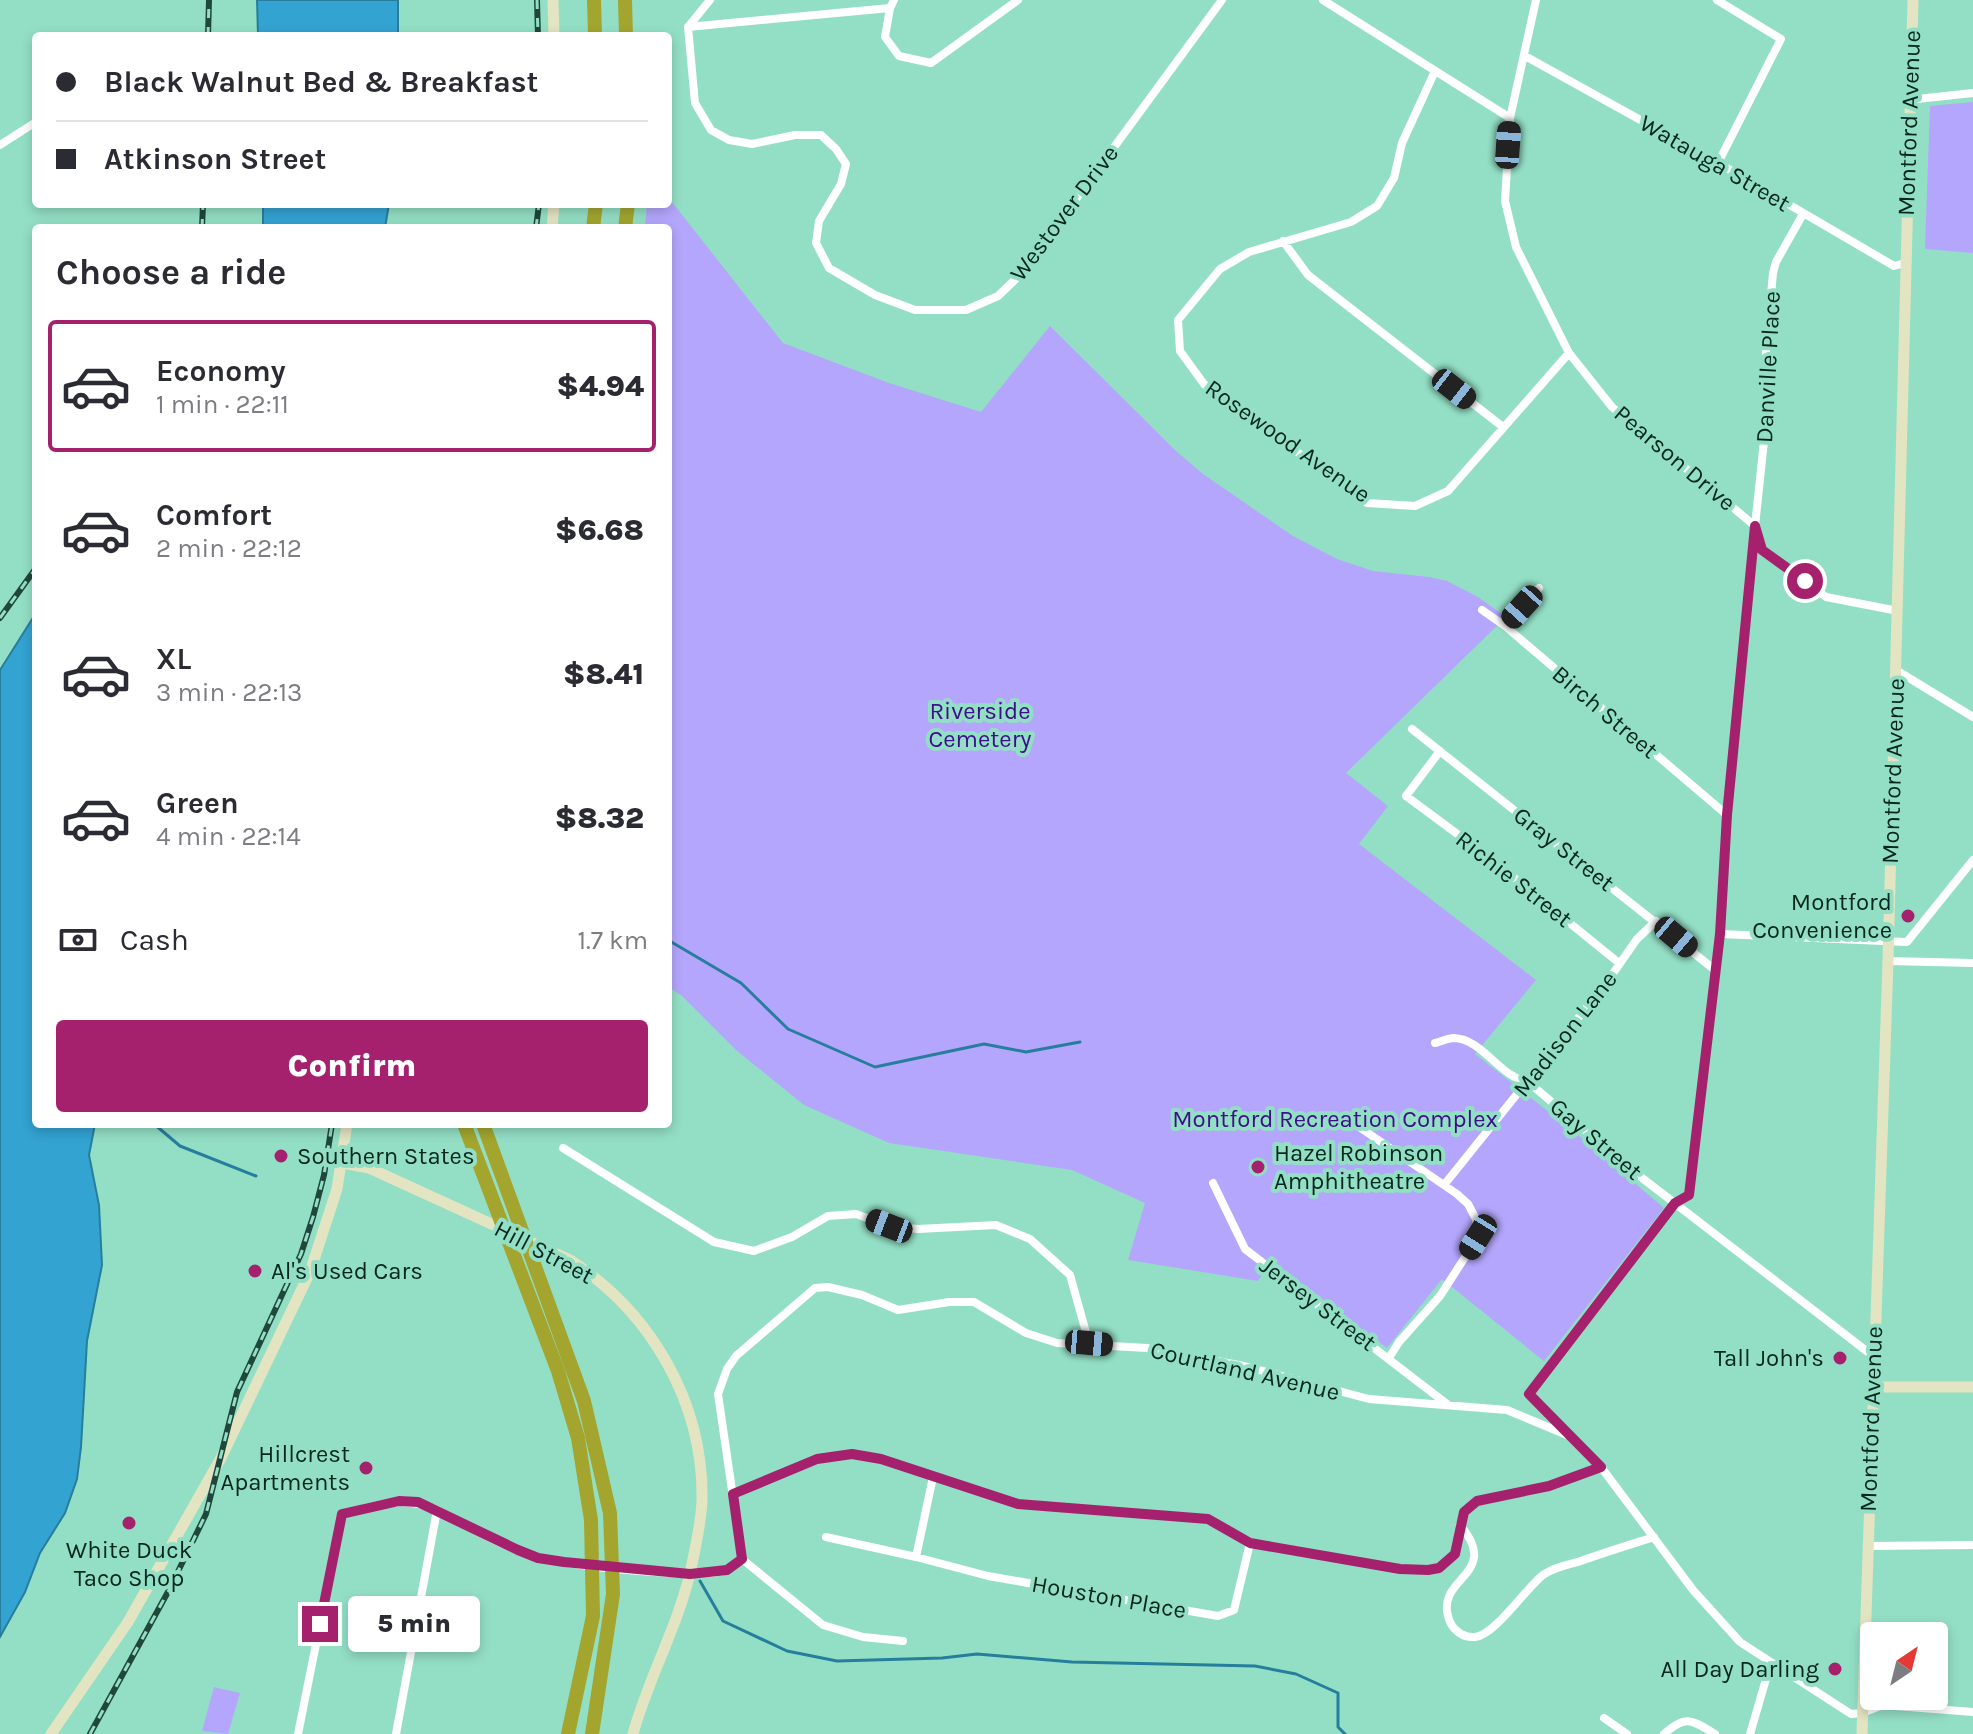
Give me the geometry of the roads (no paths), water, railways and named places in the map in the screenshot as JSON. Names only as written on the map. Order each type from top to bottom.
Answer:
[{"type":"highway","points":[[594,0],[595,32]]},
{"type":"highway","points":[[625,0],[626,32]]},
{"type":"highway","points":[[465,1128],[558,1371],[578,1438],[591,1520],[593,1616],[568,1734]]},
{"type":"highway","points":[[484,1128],[584,1401],[610,1513],[613,1594],[592,1734]]},
{"type":"highway","points":[[559,1734],[567,1701],[576,1688]]},
{"type":"street","points":[[553,0],[554,32]]},
{"type":"street","points":[[688,27],[710,0]]},
{"type":"street","points":[[688,27],[892,4],[885,37],[899,56],[931,63],[1018,0]]},
{"type":"street","name":"Westover Drive","points":[[688,27],[695,103],[711,130],[729,140],[752,144],[795,135],[821,135],[846,164],[841,184],[819,221],[816,243],[829,268],[875,295],[915,310],[966,310],[998,296],[1021,274],[1222,0]]},
{"type":"street","points":[[1323,0],[1510,118]]},
{"type":"street","name":"Pearson Drive","points":[[1536,0],[1510,118],[1505,201],[1516,247],[1569,353],[1612,407],[1755,526],[1727,815],[1720,934],[1689,1195],[1675,1203],[1529,1394],[1573,1438]]},
{"type":"street","points":[[1717,0],[1781,39],[1718,163]]},
{"type":"street","name":"Montford Avenue","points":[[1862,1734],[1889,942],[1908,100],[1913,0]]},
{"type":"street","name":"Watauga Street","points":[[1525,56],[1718,163],[1894,266],[1905,263]]},
{"type":"street","name":"Rosewood Avenue","points":[[1435,71],[1402,143],[1394,178],[1377,206],[1351,222],[1249,252],[1220,269],[1178,320],[1180,351],[1204,384],[1367,503],[1415,506],[1448,491],[1569,353]]},
{"type":"street","points":[[1908,100],[1973,93]]},
{"type":"street","points":[[0,145],[32,125]]},
{"type":"street","name":"Danville Place","points":[[1755,526],[1766,422],[1766,349],[1773,273],[1803,214]]},
{"type":"street","points":[[1283,241],[1308,275],[1503,427]]},
{"type":"street","points":[[1755,526],[1762,550],[1826,597],[1898,611]]},
{"type":"street","points":[[1505,626],[1539,588]]},
{"type":"street","name":"Birch Street","points":[[1482,610],[1505,626],[1727,815]]},
{"type":"street","points":[[1896,670],[1973,717]]},
{"type":"street","name":"Gray Street","points":[[1412,729],[1715,970]]},
{"type":"street","name":"Richie Street","points":[[1440,751],[1406,796],[1487,856],[1619,963]]},
{"type":"street","points":[[1720,934],[1907,942],[1973,860]]},
{"type":"street","name":"Madison Lane","points":[[1444,1185],[1607,982],[1637,939],[1656,921]]},
{"type":"street","points":[[1888,961],[1973,963]]},
{"type":"street","name":"Gay Street","points":[[1435,1043],[1454,1038],[1473,1044],[1516,1079],[1527,1081],[1633,1171],[1873,1356]]},
{"type":"street","points":[[1349,1120],[1444,1185],[1468,1204],[1476,1219],[1478,1237],[1440,1296],[1389,1358]]},
{"type":"street","points":[[51,1734],[128,1622],[221,1458],[310,1272],[343,1163],[347,1128]]},
{"type":"street","points":[[563,1148],[714,1242],[754,1251],[792,1237],[828,1216],[856,1214],[889,1226],[918,1229],[996,1225],[1030,1239],[1070,1275],[1089,1343]]},
{"type":"street","name":"Hill Street","points":[[343,1163],[369,1168],[570,1260],[615,1294],[656,1343],[679,1386],[698,1450],[702,1502],[690,1574],[633,1734]]},
{"type":"street","name":"Jersey Street","points":[[1213,1183],[1245,1249],[1448,1405]]},
{"type":"street","name":"Courtland Avenue","points":[[742,1559],[718,1394],[727,1369],[736,1356],[815,1288],[828,1287],[862,1295],[898,1310],[949,1302],[974,1302],[1026,1333],[1057,1343],[1147,1348],[1244,1366],[1369,1399],[1507,1410],[1573,1438],[1601,1467],[1693,1590],[1740,1642],[1851,1714],[1862,1713]]},
{"type":"street","points":[[1872,1387],[1973,1387]]},
{"type":"street","points":[[733,1494],[817,1459],[852,1454],[881,1459],[1018,1504],[1208,1519],[1250,1543],[1400,1569],[1428,1570],[1439,1568],[1455,1554],[1464,1512],[1477,1501],[1549,1486],[1601,1467]]},
{"type":"street","points":[[916,1557],[933,1477]]},
{"type":"street","points":[[298,1734],[342,1514],[399,1501],[418,1502],[538,1558],[690,1574],[727,1570],[742,1559],[823,1625],[863,1637],[903,1641]]},
{"type":"street","points":[[396,1734],[437,1510]]},
{"type":"street","points":[[1460,1525],[1468,1534],[1476,1557],[1472,1568],[1451,1593],[1447,1614],[1453,1627],[1472,1637],[1482,1635],[1495,1624],[1547,1572],[1654,1537]]},
{"type":"street","name":"Houston Place","points":[[826,1537],[988,1576],[1218,1616],[1234,1610],[1250,1543]]},
{"type":"street","points":[[1867,1546],[1973,1545]]},
{"type":"street","points":[[1750,1734],[1771,1662]]},
{"type":"street","points":[[1862,1713],[1883,1705],[1973,1712]]},
{"type":"street","points":[[1604,1718],[1627,1734]]},
{"type":"street","points":[[1664,1734],[1683,1721],[1691,1721],[1715,1734]]},
{"type":"water","points":[[257,0],[398,0],[398,32],[258,32]]},
{"type":"water","points":[[263,208],[388,208],[386,224],[263,224]]},
{"type":"water","points":[[32,619],[32,1128],[94,1128],[89,1155],[99,1205],[102,1265],[87,1341],[77,1479],[65,1513],[40,1553],[25,1592],[0,1637],[0,670]]},
{"type":"waterway","points":[[672,942],[741,983],[788,1029],[875,1067],[984,1044],[1026,1052],[1080,1042]]},
{"type":"waterway","points":[[159,1128],[180,1146],[256,1176]]},
{"type":"waterway","points":[[700,1581],[723,1621],[787,1651],[837,1661],[977,1654],[1072,1662],[1255,1666],[1296,1674],[1338,1693],[1338,1727],[1345,1734]]},
{"type":"railway","points":[[208,32],[209,0]]},
{"type":"railway","points":[[537,0],[538,32]]},
{"type":"railway","points":[[202,224],[203,208]]},
{"type":"railway","points":[[536,224],[538,208]]},
{"type":"railway","points":[[0,618],[32,574]]},
{"type":"railway","points":[[90,1734],[169,1590],[206,1514],[237,1392],[301,1254],[324,1175],[331,1128]]},
{"type":"place","name":"Montford Convenience","points":[[1908,916]]},
{"type":"place","name":"Southern States","points":[[281,1156]]},
{"type":"place","name":"Hazel Robinson Amphitheatre","points":[[1258,1167]]},
{"type":"place","name":"Al's Used Cars","points":[[255,1271]]},
{"type":"place","name":"Tall John's","points":[[1840,1358]]},
{"type":"place","name":"Hillcrest Apartments","points":[[366,1468]]},
{"type":"place","name":"White Duck Taco Shop","points":[[129,1523]]},
{"type":"place","name":"All Day Darling","points":[[1835,1669]]},
{"type":"park label","name":"Riverside Cemetery","points":[[980,725]]},
{"type":"park label","name":"Montford Recreation Complex","points":[[1335,1119]]}]
